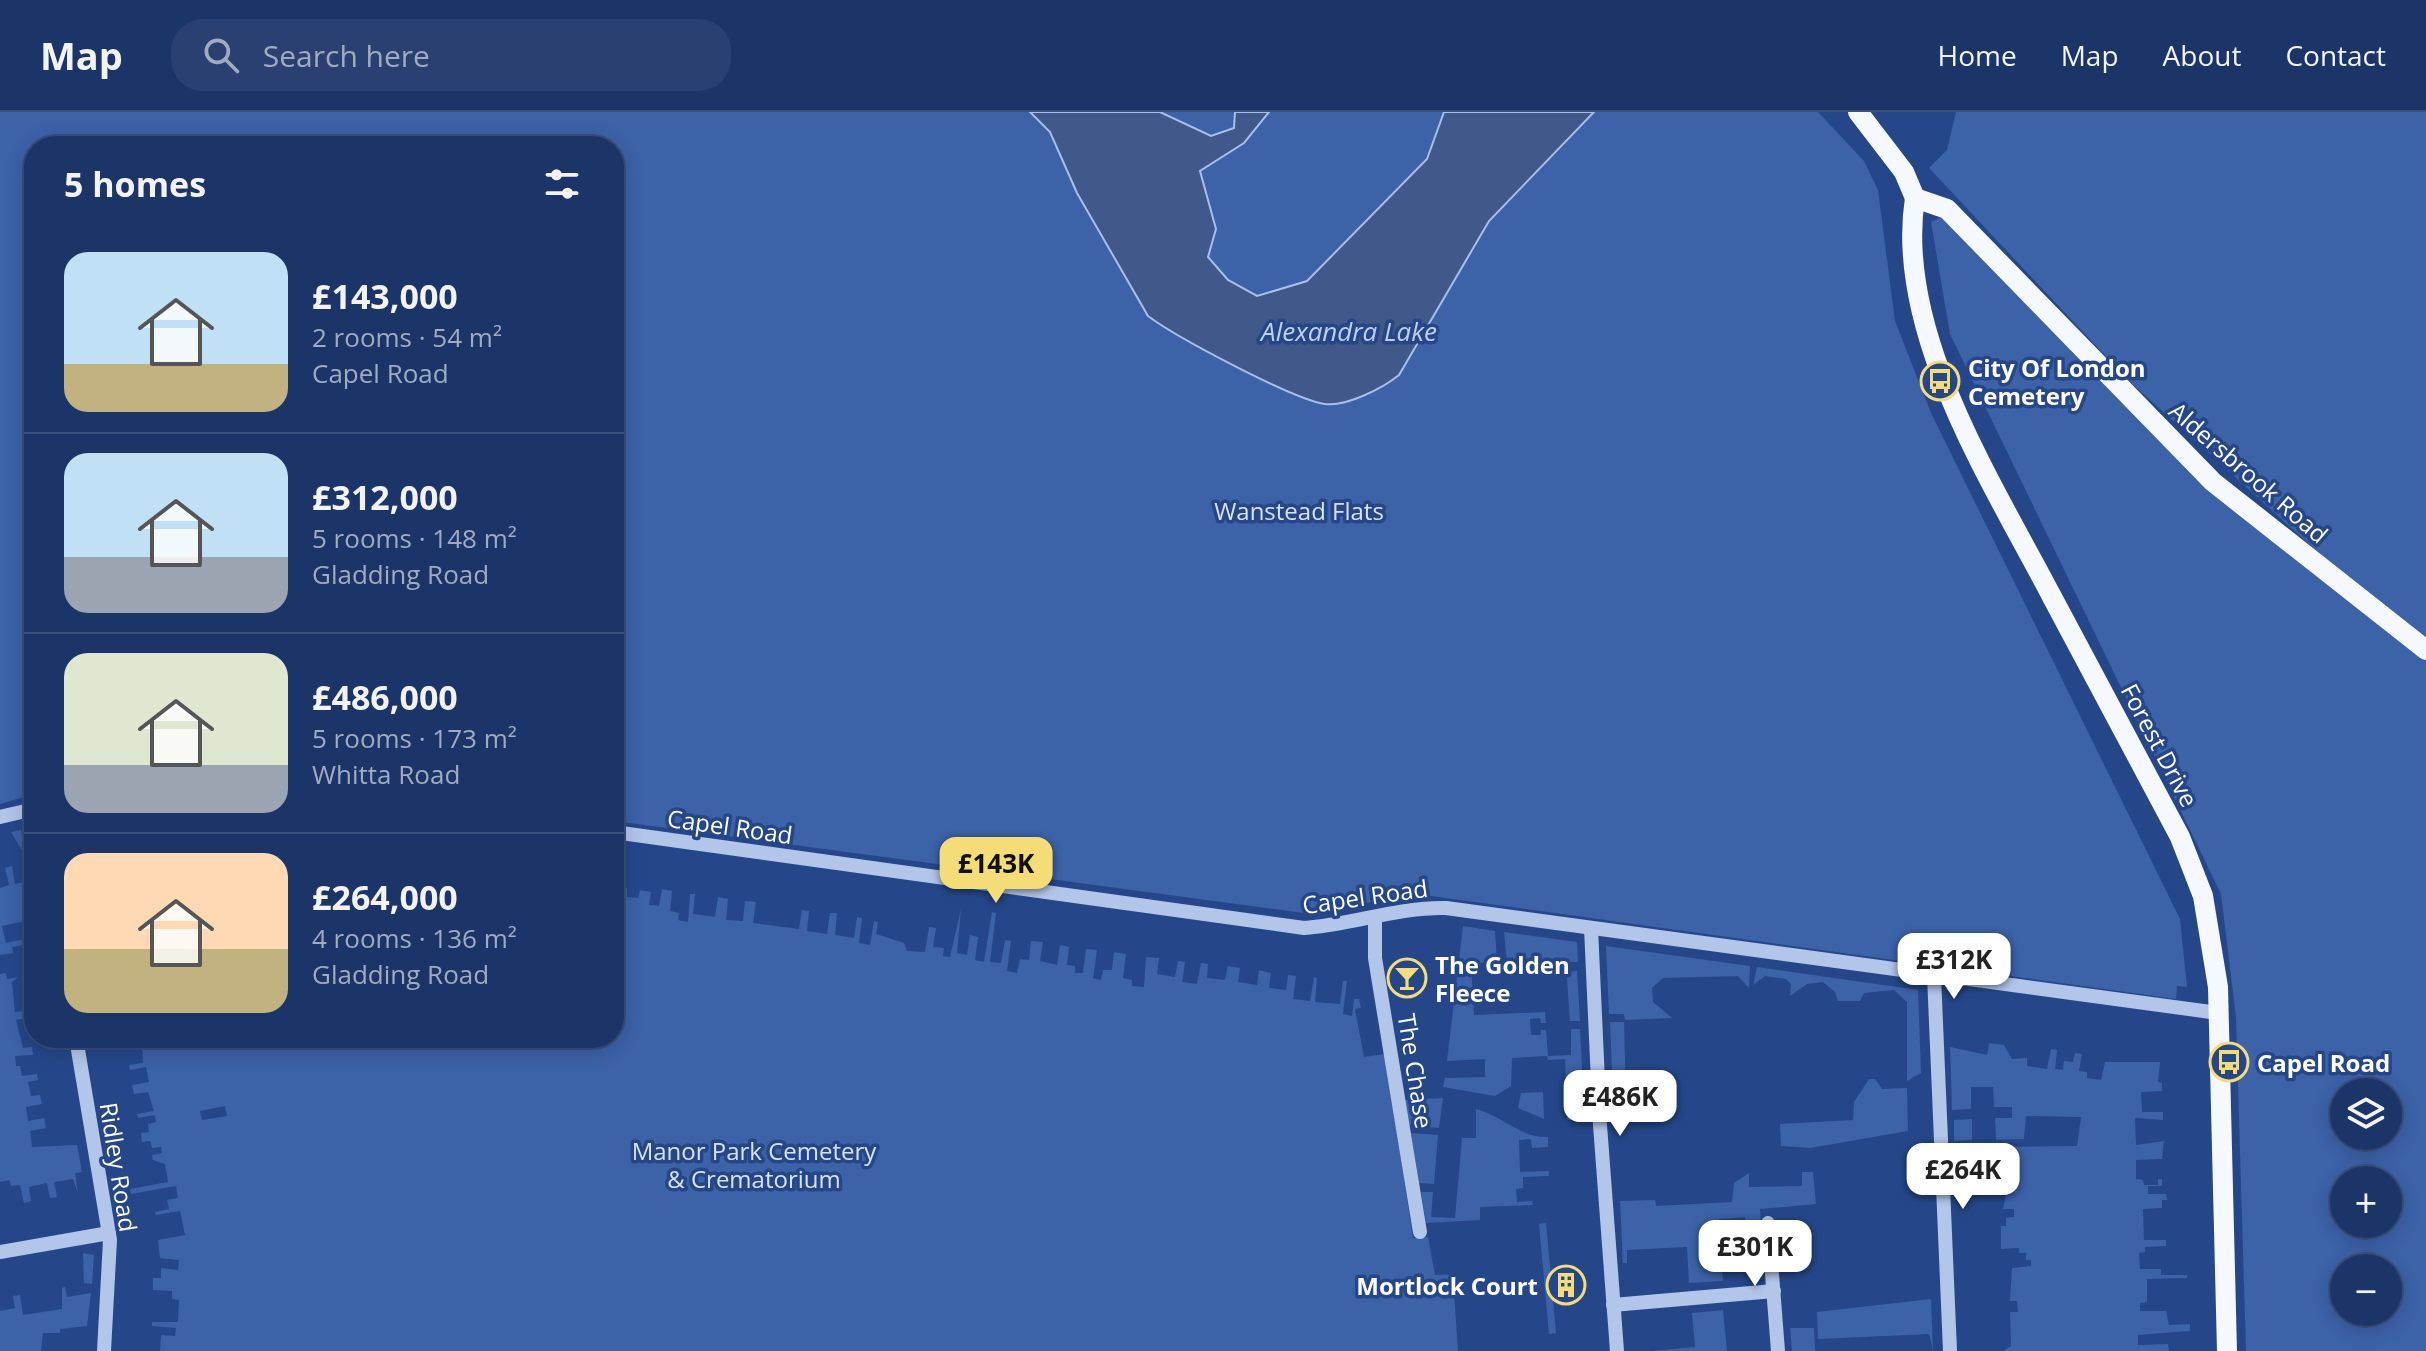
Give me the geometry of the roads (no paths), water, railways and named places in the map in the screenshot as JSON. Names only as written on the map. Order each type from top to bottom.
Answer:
[{"type":"main road","points":[[1858,112],[1904,172],[1915,198]]},
{"type":"main road","name":"Aldersbrook Road","points":[[1915,198],[1947,209],[2213,482],[2426,650]]},
{"type":"main road","name":"Forest Drive","points":[[1915,198],[1911,221],[1914,266],[1924,313],[1964,429],[2189,857],[2209,920],[2218,1013],[2227,1351]]},
{"type":"street","points":[[0,817],[24,811]]},
{"type":"street","name":"Capel Road","points":[[624,833],[1304,928],[1411,908],[1446,908],[2218,1013]]},
{"type":"street","name":"The Chase","points":[[1375,917],[1375,958],[1420,1232]]},
{"type":"street","points":[[1591,928],[1617,1351]]},
{"type":"street","points":[[1934,976],[1950,1351]]},
{"type":"street","name":"Ridley Road","points":[[78,1048],[109,1233],[104,1351]]},
{"type":"street","points":[[1768,1223],[1778,1351]]},
{"type":"street","points":[[0,1252],[109,1233]]},
{"type":"street","points":[[1613,1305],[1774,1291]]},
{"type":"water","name":"Alexandra Lake","points":[[1030,112],[1160,112],[1211,136],[1234,128],[1235,112],[1269,112],[1244,143],[1200,171],[1216,229],[1208,257],[1228,280],[1257,296],[1307,281],[1427,159],[1444,112],[1594,112],[1489,221],[1399,375],[1364,396],[1343,403],[1325,404],[1263,380],[1148,316],[1077,193],[1050,132]]},
{"type":"place","name":"City Of London Cemetery","points":[[1940,381]]},
{"type":"place","name":"The Golden Fleece","points":[[1407,978]]},
{"type":"place","name":"Capel Road","points":[[2229,1062]]},
{"type":"place","name":"Mortlock Court","points":[[1566,1285]]},
{"type":"park label","name":"Wanstead Flats","points":[[1299,510]]},
{"type":"park label","name":"Manor Park Cemetery & Crematorium","points":[[754,1164]]}]
